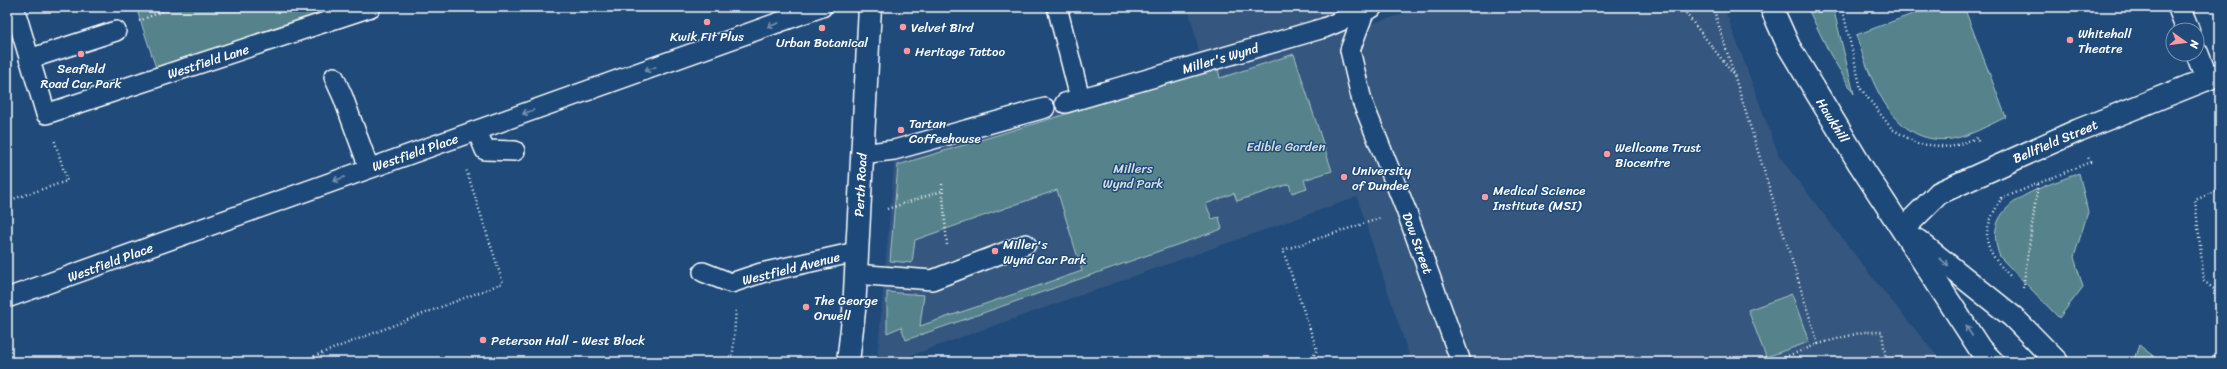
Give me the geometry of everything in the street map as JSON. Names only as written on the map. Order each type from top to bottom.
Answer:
[{"type":"street","name":"Perth Road","points":[[848,362],[855,274],[870,7]]},
{"type":"street","name":"Hawkhill","points":[[1771,7],[1789,47],[1980,349],[1993,362]]},
{"type":"street","points":[[2179,7],[2185,22]]},
{"type":"street","points":[[2203,62],[2214,77]]},
{"type":"street","name":"Bellfield Street","points":[[1903,229],[1939,193],[2079,130],[2214,77]]},
{"type":"street","name":"Hawkhill","points":[[1903,229],[2013,317],[2057,362]]},
{"type":"lane","points":[[14,7],[46,114]]},
{"type":"lane","name":"Westfield Lane","points":[[46,114],[371,7]]},
{"type":"lane","name":"Westfield Place","points":[[7,298],[822,7]]},
{"type":"lane","name":"Miller's Wynd","points":[[1057,7],[1073,100],[1324,28],[1369,9]]},
{"type":"lane","name":"Dow Street","points":[[1369,9],[1350,50],[1362,101],[1406,210],[1461,362]]},
{"type":"lane","points":[[29,59],[116,31]]},
{"type":"lane","points":[[334,77],[343,97],[369,168]]},
{"type":"lane","points":[[861,154],[894,150],[1045,108]]},
{"type":"lane","points":[[477,131],[485,150],[515,151]]},
{"type":"lane","points":[[855,274],[932,280],[1026,244]]},
{"type":"lane","name":"Westfield Avenue","points":[[703,272],[731,283],[762,273],[856,252]]},
{"type":"path","points":[[116,31],[172,7]]},
{"type":"path","points":[[1681,7],[1736,77]]},
{"type":"path","points":[[1713,7],[1818,344]]},
{"type":"path","points":[[7,201],[67,181],[46,114]]},
{"type":"path","points":[[299,362],[502,283],[456,138]]},
{"type":"path","points":[[942,184],[949,274]]},
{"type":"path","points":[[2023,288],[2038,184]]},
{"type":"path","points":[[2220,190],[2195,200],[2204,281],[2220,294]]},
{"type":"path","points":[[858,219],[942,191]]},
{"type":"path","points":[[1310,362],[1317,350],[1283,250],[1406,210]]},
{"type":"path","points":[[727,362],[733,352],[738,281]]},
{"type":"path","points":[[1773,362],[1818,344],[1863,332],[1882,332],[1886,362]]},
{"type":"shaded area","name":"University of Dundee","points":[[1188,7],[1336,7],[1342,33],[1426,7],[1724,7],[1779,156],[1872,277],[1942,362],[1411,362],[1357,197],[892,362],[877,362],[895,154],[1199,51]]},
{"type":"green space","points":[[136,7],[371,7],[159,77]]},
{"type":"green space","points":[[1807,7],[1833,7],[1854,94],[1830,54]]},
{"type":"green space","points":[[1931,7],[1964,7],[2006,117],[1959,138],[1931,139],[1914,132],[1899,121],[1887,107],[1877,90],[1856,35]]},
{"type":"green space","name":"Millers Wynd Park","points":[[1294,54],[1332,171],[1304,180],[1307,188],[1292,193],[1289,184],[1237,201],[1234,193],[1206,204],[1212,219],[1219,217],[1222,229],[906,340],[901,327],[887,333],[887,292],[924,295],[920,326],[1082,271],[1057,190],[915,240],[912,263],[890,261],[898,165],[1218,68],[1220,78]]},
{"type":"green space","points":[[2079,173],[2088,212],[2074,257],[2083,287],[2059,318],[2000,257],[1995,238],[1998,223],[2005,210],[2017,200],[2047,185]]},
{"type":"green space","points":[[1792,294],[1809,342],[1766,357],[1748,310]]},
{"type":"green space","points":[[2139,345],[2161,362],[2133,362]]},
{"type":"place","name":"Kwik Fit Plus","points":[[707,22]]},
{"type":"place","name":"Velvet Bird","points":[[903,27]]},
{"type":"place","name":"Urban Botanical","points":[[822,28]]},
{"type":"place","name":"Whitehall Theatre","points":[[2070,40]]},
{"type":"place","name":"Heritage Tattoo","points":[[907,51]]},
{"type":"place","name":"Seafield Road Car Park","points":[[81,54]]},
{"type":"place","name":"Tartan Coffeehouse","points":[[901,130]]},
{"type":"place","name":"Wellcome Trust Biocentre","points":[[1607,154]]},
{"type":"place","name":"University of Dundee","points":[[1344,177]]},
{"type":"place","name":"Medical Science Institute (MSI)","points":[[1485,197]]},
{"type":"place","name":"Miller's Wynd Car Park","points":[[995,251]]},
{"type":"place","name":"The George Orwell","points":[[806,307]]},
{"type":"place","name":"Peterson Hall - West Block","points":[[483,340]]},
{"type":"park label","name":"Edible Garden","points":[[1286,146]]}]
